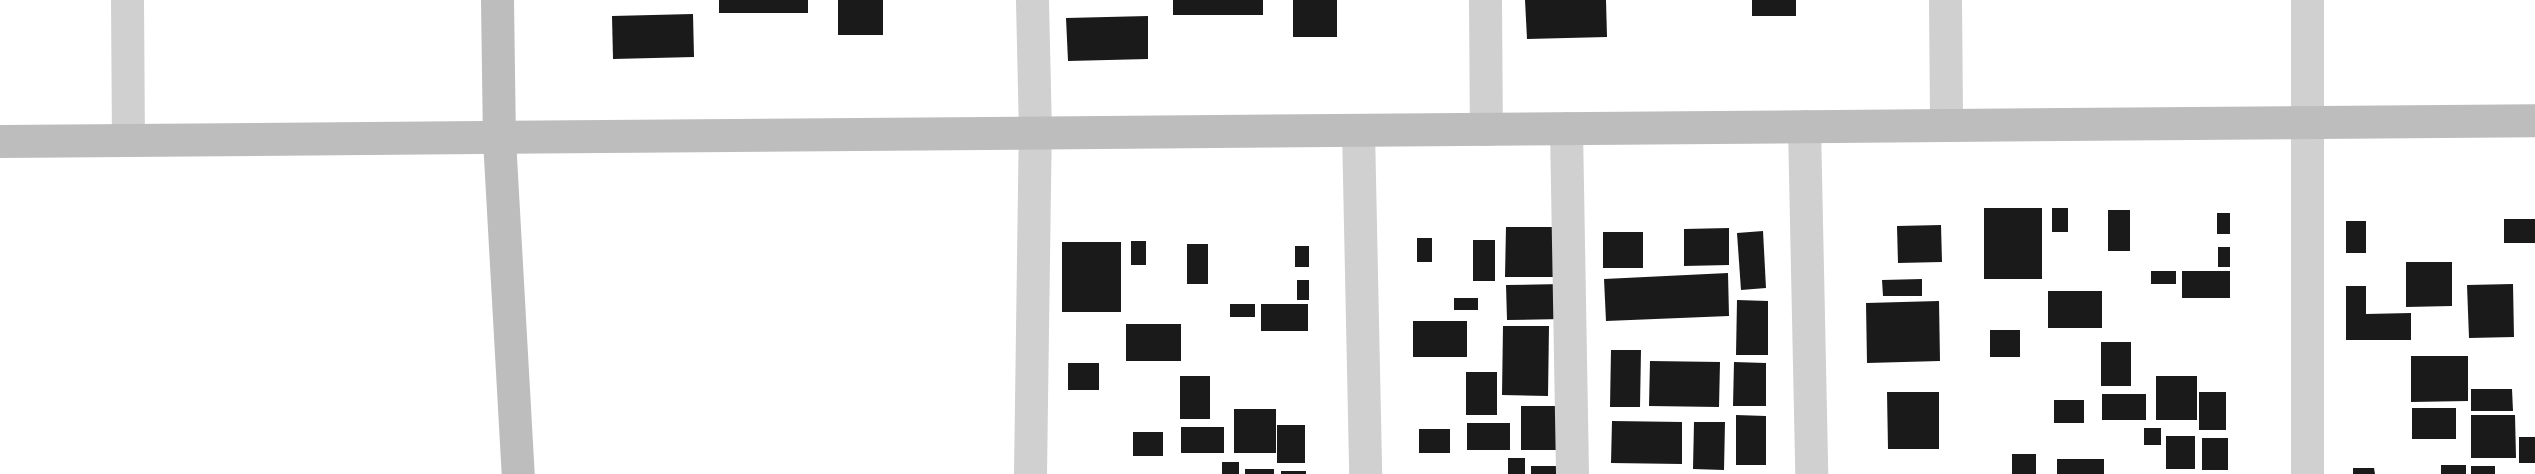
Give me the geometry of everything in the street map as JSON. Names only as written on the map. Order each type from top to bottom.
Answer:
[{"type":"street","points":[[127,0],[128,140]]},
{"type":"street","points":[[497,0],[499,139],[518,474]]},
{"type":"street","points":[[1030,474],[1035,133],[1032,0]]},
{"type":"street","points":[[1485,0],[1486,129]]},
{"type":"street","points":[[1945,0],[1946,125]]},
{"type":"street","points":[[2307,0],[2309,122],[2307,474]]},
{"type":"street","points":[[0,141],[499,139],[2535,120]]},
{"type":"street","points":[[1804,126],[1811,474]]},
{"type":"street","points":[[1566,128],[1572,474]]},
{"type":"street","points":[[1358,130],[1365,474]]},
{"type":"building","points":[[719,0],[808,0],[808,13],[719,13]]},
{"type":"building","points":[[838,0],[883,0],[883,35],[838,35]]},
{"type":"building","points":[[1173,0],[1263,0],[1263,15],[1173,15]]},
{"type":"building","points":[[1293,0],[1337,0],[1337,37],[1293,37]]},
{"type":"building","points":[[1525,0],[1606,0],[1607,37],[1527,39]]},
{"type":"building","points":[[1752,0],[1796,0],[1796,16],[1752,16]]},
{"type":"building","points":[[693,14],[694,57],[613,59],[612,16]]},
{"type":"building","points":[[1148,16],[1148,59],[1068,61],[1066,18]]},
{"type":"building","points":[[1984,208],[2042,208],[2042,279],[1984,279]]},
{"type":"building","points":[[2052,208],[2068,208],[2068,232],[2052,232]]},
{"type":"building","points":[[2108,210],[2130,210],[2130,251],[2108,251]]},
{"type":"building","points":[[2217,213],[2230,213],[2230,234],[2217,234]]},
{"type":"building","points":[[2504,219],[2535,219],[2535,243],[2504,243]]},
{"type":"building","points":[[2346,221],[2366,221],[2366,253],[2346,253]]},
{"type":"building","points":[[1941,225],[1942,262],[1898,263],[1897,226]]},
{"type":"building","points":[[1506,227],[1562,227],[1561,277],[1505,277]]},
{"type":"building","points":[[1729,228],[1729,265],[1684,266],[1684,229]]},
{"type":"building","points":[[1763,231],[1766,288],[1741,290],[1737,233]]},
{"type":"building","points":[[1603,232],[1643,232],[1643,268],[1603,268]]},
{"type":"building","points":[[1417,238],[1432,238],[1432,262],[1417,262]]},
{"type":"building","points":[[1473,240],[1495,240],[1495,281],[1473,281]]},
{"type":"building","points":[[1131,241],[1146,241],[1146,265],[1131,265]]},
{"type":"building","points":[[1062,242],[1121,242],[1121,312],[1062,312]]},
{"type":"building","points":[[1187,244],[1208,244],[1208,284],[1187,284]]},
{"type":"building","points":[[1295,246],[1309,246],[1309,267],[1295,267]]},
{"type":"building","points":[[2218,247],[2230,247],[2230,267],[2218,267]]},
{"type":"building","points":[[2406,262],[2452,262],[2452,306],[2406,307]]},
{"type":"building","points":[[2151,271],[2176,271],[2176,284],[2151,284]]},
{"type":"building","points":[[2182,271],[2230,271],[2230,298],[2182,298]]},
{"type":"building","points":[[1728,273],[1729,316],[1606,321],[1604,279]]},
{"type":"building","points":[[1922,279],[1922,296],[1883,296],[1882,280]]},
{"type":"building","points":[[1297,280],[1309,280],[1309,300],[1297,300]]},
{"type":"building","points":[[1562,284],[1563,319],[1507,320],[1506,285]]},
{"type":"building","points":[[2513,284],[2514,337],[2469,338],[2467,285]]},
{"type":"building","points":[[2346,286],[2366,286],[2366,314],[2411,313],[2411,340],[2346,340]]},
{"type":"building","points":[[2048,291],[2102,291],[2102,328],[2048,328]]},
{"type":"building","points":[[1454,298],[1478,298],[1478,310],[1454,310]]},
{"type":"building","points":[[1737,300],[1768,301],[1768,355],[1736,355]]},
{"type":"building","points":[[1939,301],[1940,361],[1867,363],[1866,303]]},
{"type":"building","points":[[1230,304],[1255,304],[1255,317],[1230,317]]},
{"type":"building","points":[[1261,304],[1308,304],[1308,331],[1261,331]]},
{"type":"building","points":[[1413,321],[1467,321],[1467,357],[1413,357]]},
{"type":"building","points":[[1126,324],[1181,324],[1181,361],[1126,361]]},
{"type":"building","points":[[1503,326],[1549,326],[1548,396],[1502,395]]},
{"type":"building","points":[[1990,330],[2020,330],[2020,357],[1990,357]]},
{"type":"building","points":[[2101,342],[2131,342],[2131,386],[2101,386]]},
{"type":"building","points":[[1611,350],[1641,350],[1640,407],[1610,407]]},
{"type":"building","points":[[2411,356],[2468,356],[2468,401],[2411,402]]},
{"type":"building","points":[[1650,361],[1720,362],[1719,407],[1649,406]]},
{"type":"building","points":[[1734,362],[1766,363],[1766,406],[1733,406]]},
{"type":"building","points":[[1068,363],[1099,363],[1099,390],[1068,390]]},
{"type":"building","points":[[1466,372],[1497,372],[1497,415],[1466,415]]},
{"type":"building","points":[[1180,376],[1210,376],[1210,419],[1180,419]]},
{"type":"building","points":[[2156,376],[2197,376],[2197,420],[2156,420]]},
{"type":"building","points":[[2471,389],[2512,389],[2513,411],[2471,411]]},
{"type":"building","points":[[1887,392],[1939,392],[1939,449],[1888,449]]},
{"type":"building","points":[[2199,392],[2226,392],[2226,430],[2199,430]]},
{"type":"building","points":[[2102,394],[2146,394],[2146,420],[2102,420]]},
{"type":"building","points":[[2054,400],[2084,400],[2084,423],[2054,423]]},
{"type":"building","points":[[1521,406],[1562,406],[1562,450],[1521,450]]},
{"type":"building","points":[[2412,408],[2456,408],[2456,439],[2412,439]]},
{"type":"building","points":[[1234,409],[1276,409],[1276,453],[1234,453]]},
{"type":"building","points":[[1736,415],[1766,416],[1766,465],[1736,465]]},
{"type":"building","points":[[2471,415],[2515,415],[2516,458],[2471,458]]},
{"type":"building","points":[[1612,421],[1682,422],[1682,464],[1611,463]]},
{"type":"building","points":[[1694,422],[1725,422],[1724,470],[1693,469]]},
{"type":"building","points":[[1467,423],[1510,423],[1510,450],[1467,450]]},
{"type":"building","points":[[1277,425],[1305,425],[1305,463],[1277,463]]},
{"type":"building","points":[[1181,427],[1224,427],[1224,453],[1181,453]]},
{"type":"building","points":[[2144,428],[2161,428],[2161,445],[2144,445]]},
{"type":"building","points":[[1419,429],[1450,429],[1450,453],[1419,453]]},
{"type":"building","points":[[1133,432],[1163,432],[1163,456],[1133,456]]},
{"type":"building","points":[[2166,436],[2195,436],[2195,469],[2166,469]]},
{"type":"building","points":[[2519,437],[2535,437],[2535,463],[2519,463]]},
{"type":"building","points":[[2202,438],[2228,438],[2228,470],[2202,470]]},
{"type":"building","points":[[2012,454],[2036,454],[2036,474],[2012,474]]},
{"type":"building","points":[[1508,458],[1525,458],[1525,474],[1508,474]]},
{"type":"building","points":[[2057,459],[2104,459],[2104,474],[2057,474]]},
{"type":"building","points":[[1222,462],[1239,462],[1239,474],[1222,474]]},
{"type":"building","points":[[2441,465],[2466,465],[2466,474],[2441,474]]},
{"type":"building","points":[[1531,466],[1560,466],[1560,474],[1531,474]]},
{"type":"building","points":[[2471,466],[2495,466],[2495,474],[2471,474]]},
{"type":"building","points":[[2353,468],[2374,468],[2375,474],[2353,474]]},
{"type":"building","points":[[1245,469],[1274,469],[1274,474],[1245,474]]},
{"type":"building","points":[[1281,471],[1306,471],[1306,474],[1281,474]]}]
